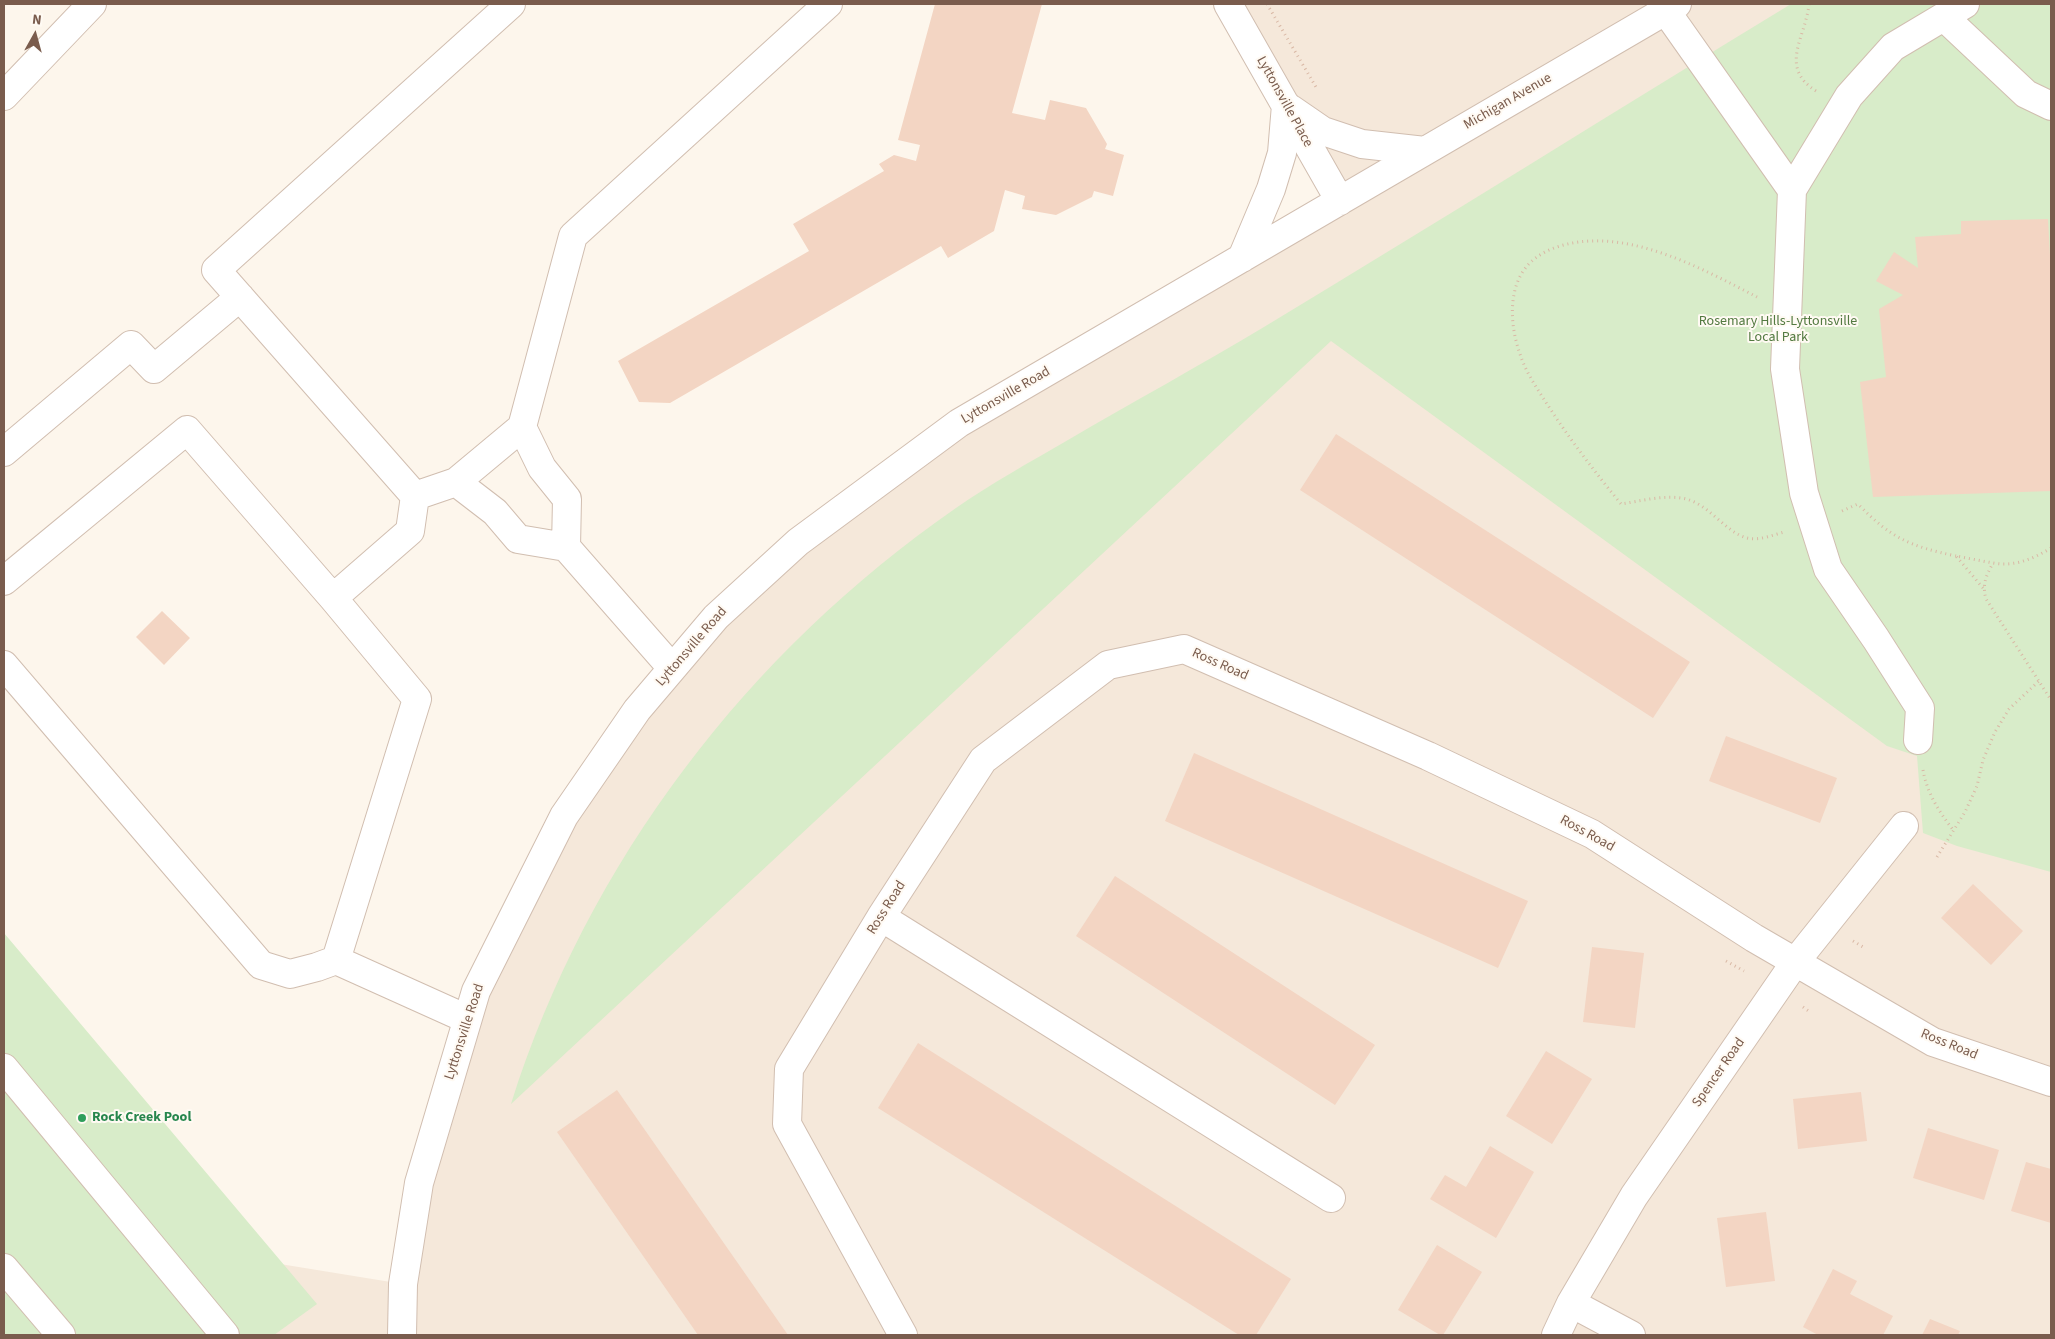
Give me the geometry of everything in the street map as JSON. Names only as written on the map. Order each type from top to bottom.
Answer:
[{"type":"street","points":[[4,96],[92,4]]},
{"type":"street","points":[[333,598],[410,532],[415,496],[216,270],[511,4]]},
{"type":"street","points":[[415,496],[456,482],[522,427],[573,236],[828,4]]},
{"type":"street","name":"Lyttonsville Place","points":[[1228,4],[1340,200]]},
{"type":"street","points":[[1668,6],[1792,190]]},
{"type":"street","name":"Michigan Avenue","points":[[1340,200],[1668,6]]},
{"type":"street","points":[[1918,740],[1920,708],[1828,569],[1804,493],[1785,370],[1792,190],[1850,96],[1893,47],[1954,10],[2026,94],[2051,106]]},
{"type":"street","points":[[1286,105],[1323,131],[1362,144],[1425,150]]},
{"type":"street","points":[[1242,258],[1271,189],[1282,153],[1286,105]]},
{"type":"street","name":"Lyttonsville Road","points":[[402,1335],[404,1284],[419,1183],[466,1019],[476,991],[564,816],[637,710],[716,617],[798,542],[959,423],[1340,200]]},
{"type":"street","points":[[4,452],[131,345],[154,369],[240,297]]},
{"type":"street","points":[[522,427],[542,468],[567,499],[566,547]]},
{"type":"street","points":[[4,581],[187,430],[333,598],[417,699],[336,960]]},
{"type":"street","points":[[456,482],[495,512],[518,539],[566,547],[672,668]]},
{"type":"street","name":"Ross Road","points":[[903,1335],[787,1124],[789,1068],[881,917],[983,760],[1108,665],[1184,650],[1428,756],[1592,834],[1754,938],[1933,1042],[2051,1082]]},
{"type":"street","points":[[4,666],[261,965],[290,974],[336,960],[466,1019]]},
{"type":"street","name":"Spencer Road","points":[[1556,1335],[1571,1303],[1634,1196],[1796,962],[1904,826]]},
{"type":"street","points":[[881,917],[1331,1198]]},
{"type":"street","points":[[4,1068],[225,1335]]},
{"type":"street","points":[[4,1268],[61,1335]]},
{"type":"street","points":[[1571,1303],[1632,1335]]},
{"type":"path","points":[[1267,4],[1319,91]]},
{"type":"path","points":[[1809,4],[1795,58],[1795,67],[1810,88],[1842,108]]},
{"type":"path","points":[[1788,314],[1674,258],[1644,247],[1592,240],[1546,250],[1527,264],[1516,282],[1512,303],[1520,354],[1533,382],[1575,447],[1621,504],[1673,497],[1687,499],[1705,508],[1746,538],[1760,539],[1814,524],[1858,504],[1888,532],[1902,540],[1933,551],[2004,565],[2019,562],[2051,548]]},
{"type":"path","points":[[1956,556],[1983,589],[1986,599],[2051,700]]},
{"type":"path","points":[[1983,589],[1984,580],[1993,563]]},
{"type":"path","points":[[1937,857],[1965,812],[1977,786],[1983,760],[1995,732],[2009,709],[2039,680]]},
{"type":"path","points":[[1918,740],[1925,779],[1930,793],[1940,814],[1954,831]]},
{"type":"shaded area","points":[[1228,4],[2051,4],[2051,1335],[92,1335],[102,1235],[403,1284],[467,1019],[564,816],[716,617],[959,423],[1340,201]]},
{"type":"green space","name":"Rosemary Hills-Lyttonsville Local Park","points":[[1791,4],[2051,4],[2051,872],[1957,846],[1923,833],[1917,756],[1887,746],[1331,341],[511,1104],[544,1015],[584,929],[631,847],[684,769],[744,696],[810,628],[880,565],[956,508],[997,481],[1264,327]]},
{"type":"green space","name":"Rock Creek Pool","points":[[4,933],[317,1304],[274,1335],[4,1335]]},
{"type":"building","points":[[935,4],[1042,4],[1012,113],[1045,120],[1050,100],[1086,108],[1107,144],[1105,149],[1124,155],[1113,196],[1094,191],[1092,197],[1056,215],[1022,209],[1025,196],[1005,190],[994,231],[948,258],[941,246],[670,403],[639,402],[618,361],[809,251],[793,224],[884,171],[879,164],[894,155],[916,161],[920,145],[898,140]]},
{"type":"building","points":[[2048,219],[2051,273],[2051,491],[1873,497],[1860,382],[1886,377],[1879,309],[1903,295],[1876,281],[1894,252],[1918,268],[1915,237],[1961,234],[1961,221]]},
{"type":"building","points":[[1336,434],[1690,662],[1653,718],[1300,490]]},
{"type":"building","points":[[162,611],[190,638],[164,665],[136,637]]},
{"type":"building","points":[[1726,736],[1837,778],[1820,823],[1709,781]]},
{"type":"building","points":[[1194,753],[1528,901],[1498,968],[1165,821]]},
{"type":"building","points":[[1115,876],[1375,1045],[1335,1105],[1076,936]]},
{"type":"building","points":[[1973,884],[2023,931],[1991,965],[1941,918]]},
{"type":"building","points":[[1592,947],[1644,953],[1635,1028],[1583,1022]]},
{"type":"building","points":[[918,1043],[1291,1279],[1256,1335],[1239,1335],[878,1108]]},
{"type":"building","points":[[1546,1051],[1592,1079],[1552,1144],[1506,1116]]},
{"type":"building","points":[[617,1090],[788,1335],[698,1335],[557,1132]]},
{"type":"building","points":[[1861,1092],[1867,1141],[1798,1149],[1793,1099]]},
{"type":"building","points":[[1928,1128],[1999,1150],[1984,1200],[1913,1178]]},
{"type":"building","points":[[1490,1146],[1534,1172],[1496,1238],[1430,1199],[1445,1175],[1466,1187]]},
{"type":"building","points":[[2026,1162],[2051,1169],[2051,1223],[2011,1211]]},
{"type":"building","points":[[1766,1212],[1775,1281],[1726,1287],[1717,1218]]},
{"type":"building","points":[[1437,1245],[1482,1272],[1443,1335],[1398,1310]]},
{"type":"building","points":[[1833,1269],[1857,1281],[1850,1294],[1893,1316],[1883,1335],[1818,1335],[1803,1327]]},
{"type":"building","points":[[1930,1319],[1960,1331],[1958,1335],[1922,1335]]},
{"type":"place","name":"Rock Creek Pool","points":[[82,1118]]}]
